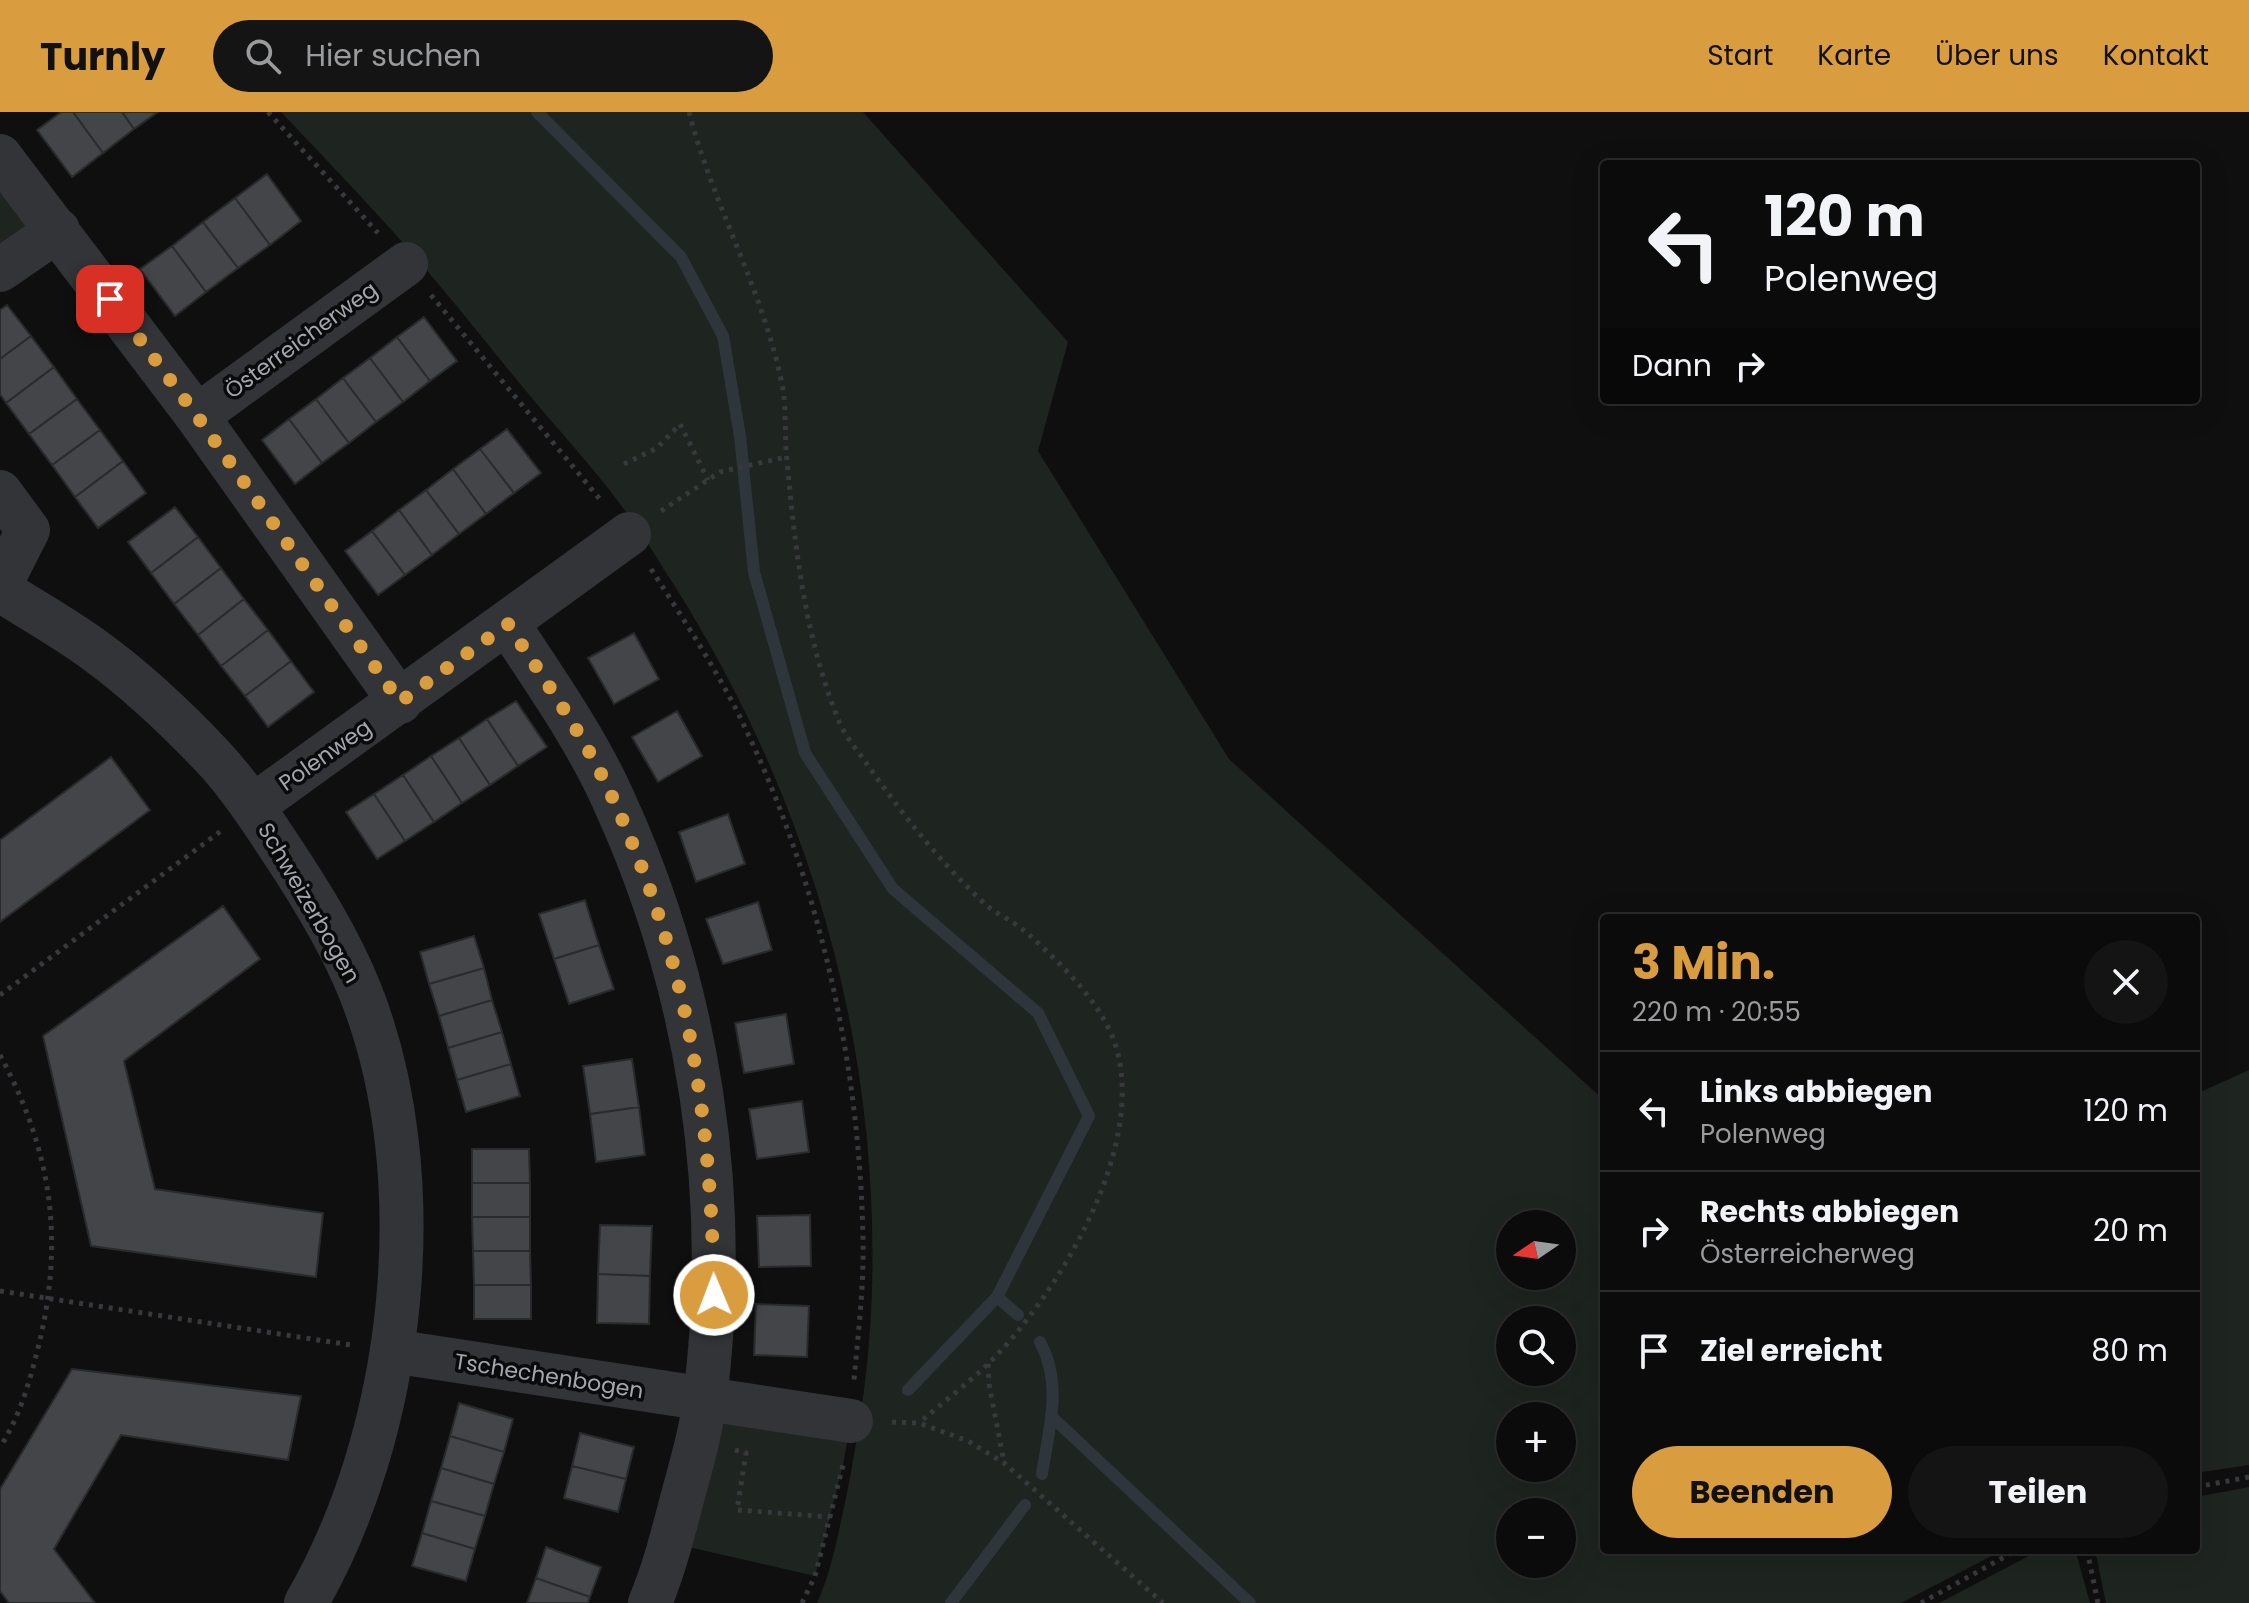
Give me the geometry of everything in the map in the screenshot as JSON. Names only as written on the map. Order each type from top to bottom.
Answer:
[{"type":"street","points":[[0,156],[197,416],[400,702]]},
{"type":"street","points":[[0,270],[58,230]]},
{"type":"street","name":"Österreicherweg","points":[[197,416],[406,264]]},
{"type":"street","points":[[0,492],[28,530],[0,587]]},
{"type":"street","name":"Polenweg","points":[[253,806],[629,534]]},
{"type":"street","name":"Schweizerbogen","points":[[0,587],[97,652],[162,707],[214,758],[253,806],[332,934],[360,992],[379,1052],[396,1137],[401,1266],[375,1349],[379,1419],[355,1497],[330,1562],[306,1603]]},
{"type":"street","points":[[508,624],[565,710],[613,798],[653,894],[678,976],[698,1066],[713,1222],[714,1295],[701,1421],[671,1543],[650,1603]]},
{"type":"street","name":"Tschechenbogen","points":[[375,1349],[701,1421],[851,1421]]},
{"type":"path","points":[[268,112],[406,264],[629,534],[701,646],[738,714],[796,854],[836,1000],[860,1169],[863,1244],[851,1421],[815,1576],[802,1603]]},
{"type":"path","points":[[689,112],[702,159],[766,321],[783,388],[786,457],[807,619],[817,663],[840,725],[935,855],[987,906],[1024,929],[1071,977],[1100,1015],[1113,1039],[1122,1098],[1119,1133],[1103,1186],[1074,1245],[1038,1304],[988,1364],[919,1423]]},
{"type":"path","points":[[624,464],[657,448],[680,424],[708,480]]},
{"type":"path","points":[[629,534],[684,493],[720,472],[786,457]]},
{"type":"path","name":"Schweizerbogen","points":[[0,995],[253,806]]},
{"type":"path","points":[[0,1055],[30,1116],[43,1159],[51,1207],[53,1260],[50,1299],[28,1387],[0,1447]]},
{"type":"path","points":[[0,1291],[375,1349]]},
{"type":"path","points":[[988,1364],[1004,1463]]},
{"type":"path","points":[[701,1421],[746,1453],[737,1510],[830,1517]]},
{"type":"path","points":[[851,1421],[919,1423],[968,1441],[1004,1463],[1163,1603]]},
{"type":"path","points":[[2200,1486],[2249,1477]]},
{"type":"path","points":[[1921,1603],[2010,1554]]},
{"type":"path","points":[[2088,1554],[2098,1603]]},
{"type":"shaded area","points":[[281,112],[863,112],[1068,342],[1038,451],[1229,759],[1600,1096],[1600,1554],[1995,1554],[1901,1603],[817,1603],[827,1578],[851,1472],[864,1394],[872,1289],[871,1195],[863,1102],[848,1011],[826,922],[797,834],[762,749],[721,666],[674,585],[630,517],[600,478],[429,273]]},
{"type":"shaded area","points":[[0,156],[58,230],[0,270]]},
{"type":"shaded area","points":[[2249,1070],[2249,1465],[2200,1472],[2200,1092]]},
{"type":"shaded area","points":[[705,1400],[851,1421],[815,1576],[671,1543]]},
{"type":"shaded area","points":[[2249,1487],[2249,1603],[2106,1603],[2096,1554],[2200,1554],[2200,1496]]},
{"type":"shaded area","points":[[2032,1554],[2075,1554],[2090,1603],[1939,1603]]},
{"type":"building","points":[[61,112],[73,112],[103,153],[72,177],[37,130]]},
{"type":"building","points":[[73,112],[122,112],[134,129],[103,153]]},
{"type":"building","points":[[122,112],[158,112],[134,129]]},
{"type":"building","points":[[267,174],[301,221],[270,245],[235,198]]},
{"type":"building","points":[[235,198],[270,245],[238,268],[203,222]]},
{"type":"building","points":[[203,222],[238,268],[206,292],[172,246]]},
{"type":"building","points":[[172,246],[206,292],[175,316],[140,269]]},
{"type":"building","points":[[7,305],[31,336],[0,359],[0,310]]},
{"type":"building","points":[[424,317],[457,361],[430,381],[397,337]]},
{"type":"building","points":[[31,336],[54,367],[6,403],[0,394],[0,359]]},
{"type":"building","points":[[397,337],[430,381],[403,402],[370,358]]},
{"type":"building","points":[[370,358],[403,402],[376,422],[343,378]]},
{"type":"building","points":[[54,367],[77,399],[29,434],[6,403]]},
{"type":"building","points":[[343,378],[376,422],[349,443],[316,399]]},
{"type":"building","points":[[77,399],[100,430],[52,465],[29,434]]},
{"type":"building","points":[[316,399],[349,443],[322,463],[289,419]]},
{"type":"building","points":[[289,419],[322,463],[295,484],[262,440]]},
{"type":"building","points":[[507,429],[541,473],[514,493],[480,449]]},
{"type":"building","points":[[100,430],[123,461],[75,497],[52,465]]},
{"type":"building","points":[[480,449],[514,493],[486,514],[453,469]]},
{"type":"building","points":[[123,461],[146,493],[98,528],[75,497]]},
{"type":"building","points":[[453,469],[486,514],[459,534],[426,490]]},
{"type":"building","points":[[426,490],[459,534],[432,555],[399,510]]},
{"type":"building","points":[[175,507],[198,537],[151,573],[128,542]]},
{"type":"building","points":[[399,510],[432,555],[405,575],[372,531]]},
{"type":"building","points":[[372,531],[405,575],[378,595],[345,551]]},
{"type":"building","points":[[198,537],[221,568],[174,604],[151,573]]},
{"type":"building","points":[[221,568],[244,599],[198,635],[174,604]]},
{"type":"building","points":[[244,599],[268,630],[221,666],[198,635]]},
{"type":"building","points":[[268,630],[291,661],[245,696],[221,666]]},
{"type":"building","points":[[634,633],[659,679],[614,704],[588,658]]},
{"type":"building","points":[[291,661],[314,692],[268,727],[245,696]]},
{"type":"building","points":[[516,701],[547,747],[518,766],[487,719]]},
{"type":"building","points":[[677,711],[702,756],[658,782],[632,737]]},
{"type":"building","points":[[487,719],[518,766],[490,785],[459,738]]},
{"type":"building","points":[[459,738],[490,785],[462,803],[431,756]]},
{"type":"building","points":[[431,756],[462,803],[434,822],[403,775]]},
{"type":"building","points":[[111,757],[150,810],[0,922],[0,840]]},
{"type":"building","points":[[403,775],[434,822],[405,841],[374,794]]},
{"type":"building","points":[[374,794],[405,841],[377,859],[346,812]]},
{"type":"building","points":[[728,814],[745,864],[696,882],[679,832]]},
{"type":"building","points":[[585,900],[599,945],[554,959],[539,914]]},
{"type":"building","points":[[758,902],[772,950],[723,964],[706,919]]},
{"type":"building","points":[[223,906],[260,959],[124,1061],[155,1189],[323,1213],[316,1277],[91,1246],[43,1036]]},
{"type":"building","points":[[474,936],[484,968],[429,984],[420,952]]},
{"type":"building","points":[[599,945],[614,989],[569,1004],[554,959]]},
{"type":"building","points":[[484,968],[492,1000],[439,1016],[429,984]]},
{"type":"building","points":[[492,1000],[502,1032],[448,1048],[439,1016]]},
{"type":"building","points":[[786,1014],[794,1064],[744,1073],[735,1023]]},
{"type":"building","points":[[502,1032],[511,1064],[457,1080],[448,1048]]},
{"type":"building","points":[[632,1059],[639,1107],[590,1114],[583,1066]]},
{"type":"building","points":[[511,1064],[520,1096],[466,1112],[457,1080]]},
{"type":"building","points":[[802,1101],[809,1152],[757,1159],[749,1109]]},
{"type":"building","points":[[639,1107],[645,1155],[596,1162],[590,1114]]},
{"type":"building","points":[[472,1149],[529,1149],[530,1183],[472,1183]]},
{"type":"building","points":[[472,1183],[530,1183],[530,1217],[472,1217]]},
{"type":"building","points":[[810,1215],[811,1266],[759,1267],[757,1216]]},
{"type":"building","points":[[472,1217],[530,1217],[530,1251],[473,1251]]},
{"type":"building","points":[[600,1225],[652,1226],[650,1276],[598,1274]]},
{"type":"building","points":[[473,1251],[530,1251],[531,1285],[474,1285]]},
{"type":"building","points":[[598,1274],[650,1276],[649,1324],[597,1323]]},
{"type":"building","points":[[474,1285],[531,1285],[531,1319],[474,1319]]},
{"type":"building","points":[[756,1304],[809,1306],[807,1357],[754,1355]]},
{"type":"building","points":[[72,1369],[301,1396],[288,1460],[121,1435],[54,1549],[95,1603],[9,1603],[0,1591],[0,1489]]},
{"type":"building","points":[[459,1403],[513,1419],[504,1452],[450,1436]]},
{"type":"building","points":[[580,1433],[634,1447],[626,1479],[572,1466]]},
{"type":"building","points":[[450,1436],[504,1452],[494,1484],[441,1468]]},
{"type":"building","points":[[572,1466],[626,1479],[618,1512],[564,1498]]},
{"type":"building","points":[[441,1468],[494,1484],[485,1516],[431,1501]]},
{"type":"building","points":[[431,1501],[485,1516],[475,1549],[422,1533]]},
{"type":"building","points":[[422,1533],[475,1549],[466,1581],[412,1566]]},
{"type":"building","points":[[546,1547],[601,1567],[590,1597],[536,1578]]},
{"type":"building","points":[[536,1578],[590,1597],[588,1603],[527,1603]]},
{"type":"waterway","points":[[537,112],[681,257],[723,336],[740,436],[754,572],[805,753],[893,889],[1038,1013],[1089,1116],[997,1297],[908,1390]]},
{"type":"waterway","points":[[997,1297],[1018,1315]]},
{"type":"waterway","points":[[1040,1342],[1047,1358],[1053,1390],[1042,1474]]},
{"type":"waterway","points":[[1051,1416],[1250,1603]]},
{"type":"waterway","points":[[951,1603],[1025,1505]]},
{"type":"route","points":[[110,299],[400,702],[508,624],[565,710],[613,798],[653,894],[678,976],[698,1066],[708,1145],[714,1295]]}]
